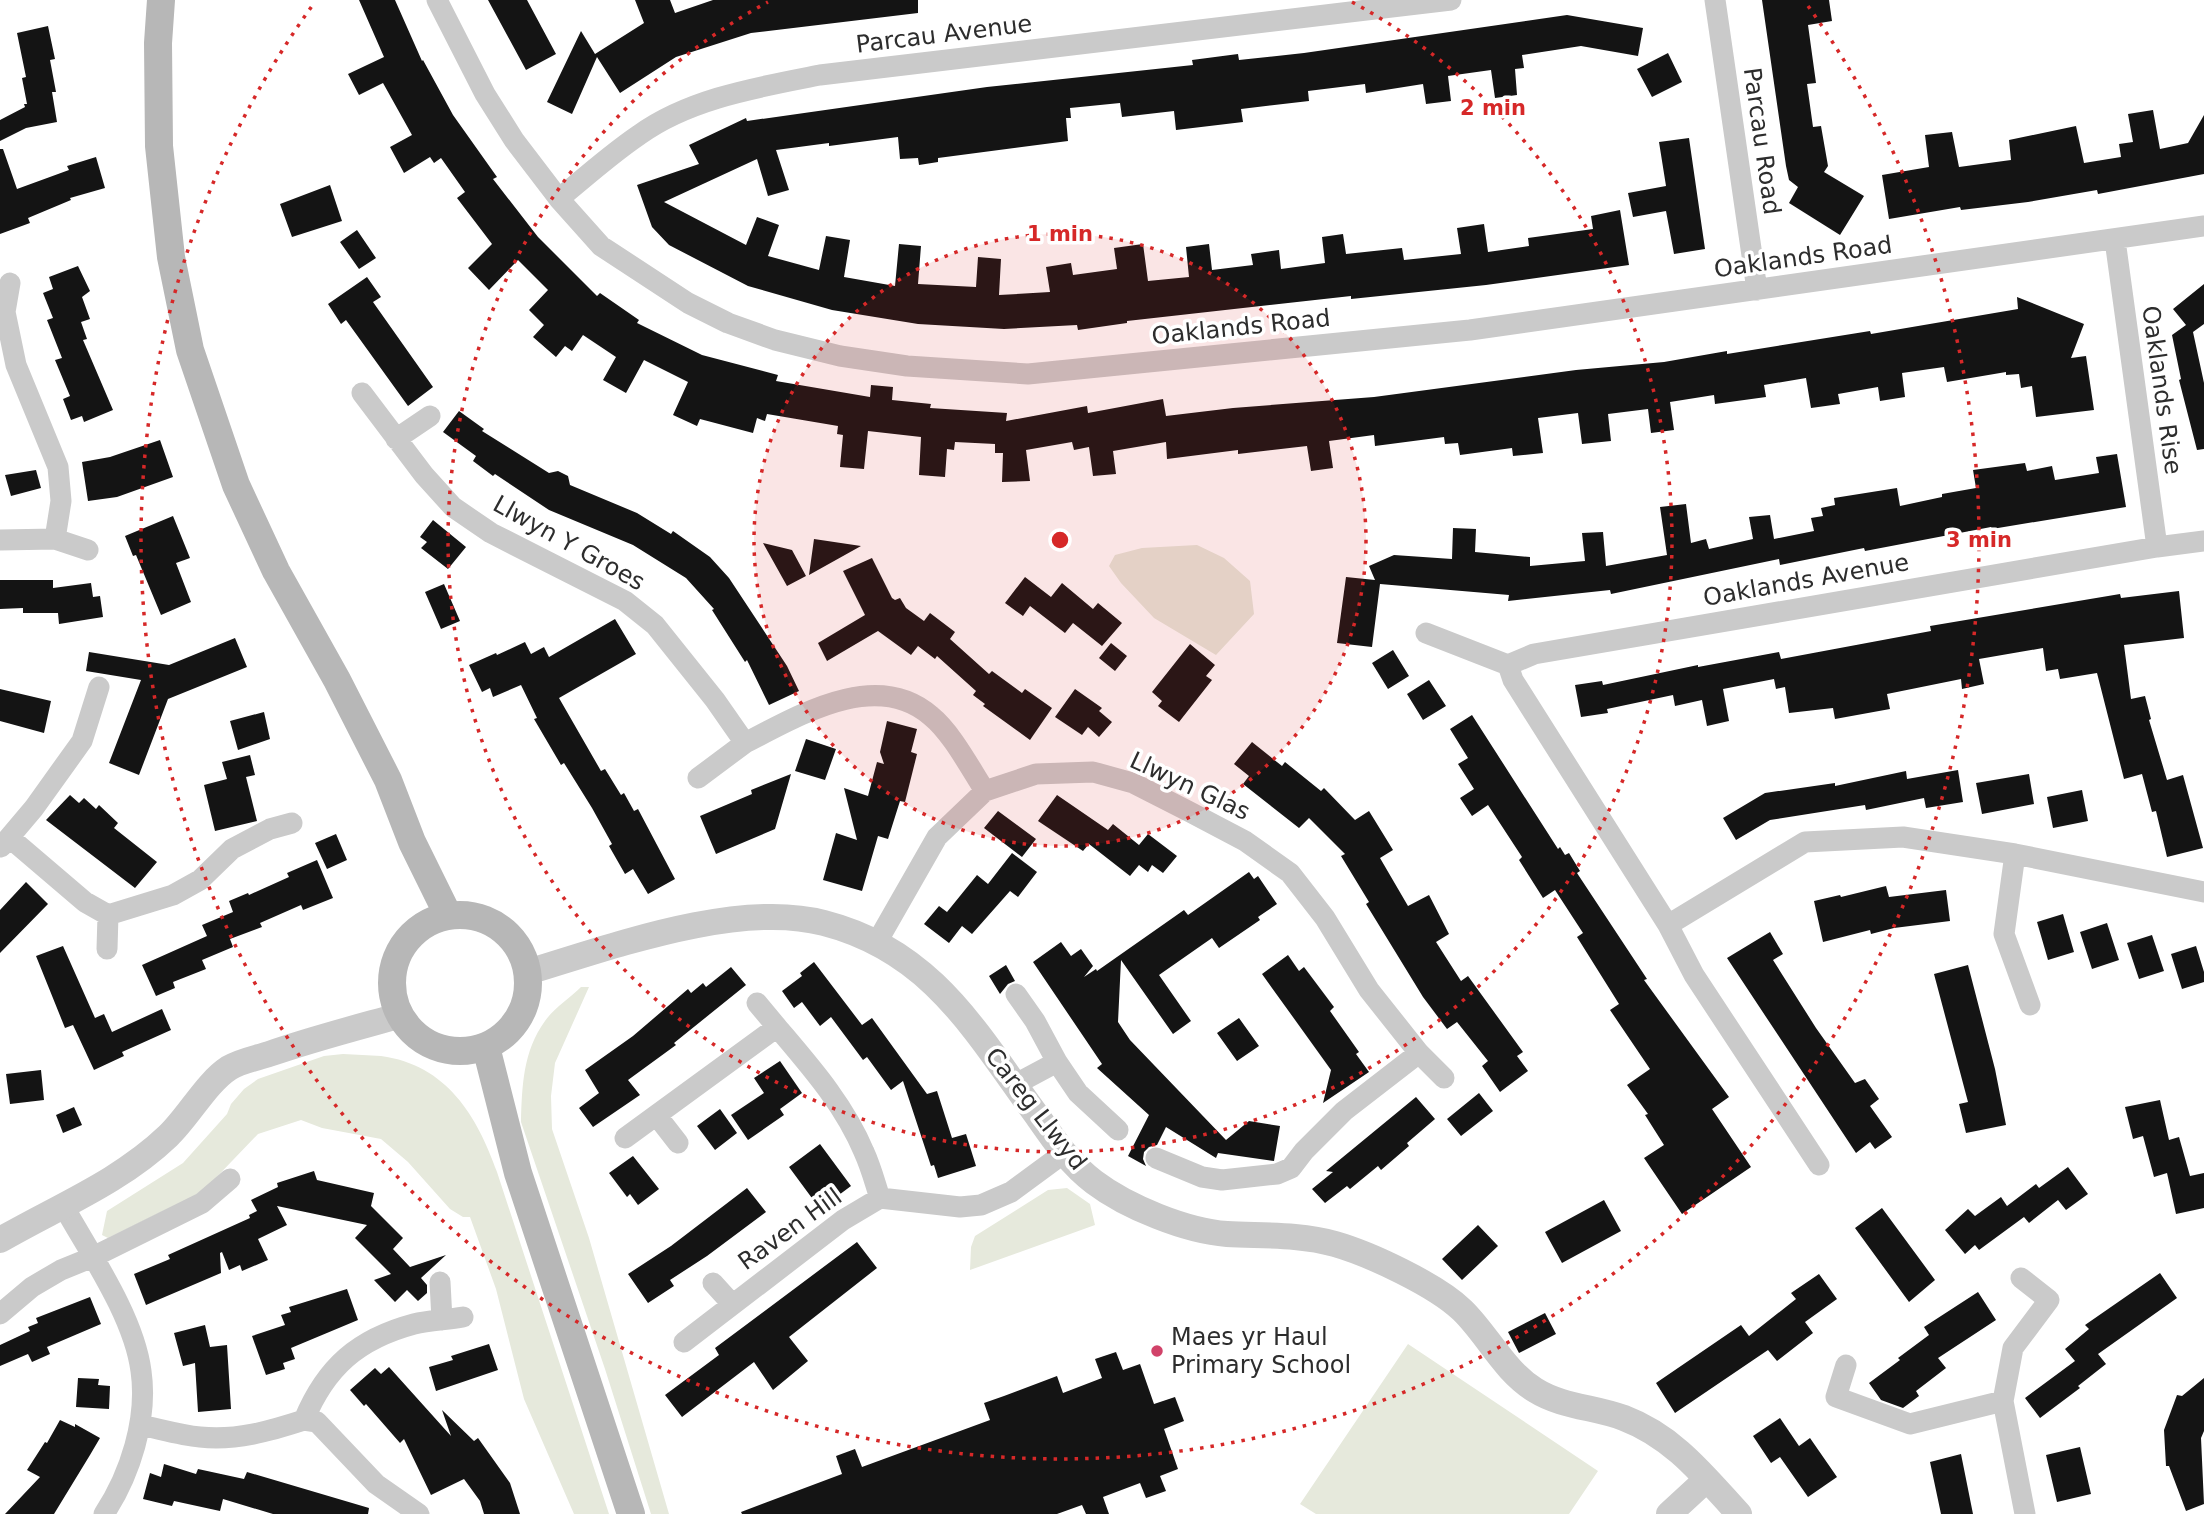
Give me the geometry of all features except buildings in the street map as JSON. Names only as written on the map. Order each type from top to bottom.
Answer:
[{"type":"main road","points":[[161,0],[158,43],[159,146],[171,257],[190,350],[236,485],[276,571],[337,680],[388,780],[412,842],[448,915]]},
{"type":"main road","points":[[448,915],[472,915],[491,921],[510,936],[520,950],[528,972],[528,996],[519,1018],[508,1033],[486,1047],[465,1052],[441,1049],[424,1042],[410,1031],[398,1016],[392,998],[391,974],[399,951],[417,929],[448,915]]},
{"type":"main road","points":[[486,1047],[518,1173],[631,1514]]},
{"type":"street","name":"Oaklands Road","points":[[437,0],[485,94],[514,140],[559,199],[601,246],[688,303],[728,323],[775,340],[827,353],[907,366],[1028,374],[1469,330],[2204,226]]},
{"type":"street","name":"Parcau Avenue","points":[[559,199],[640,133],[691,108],[747,89],[821,75],[1451,0]]},
{"type":"street","name":"Parcau Road","points":[[1715,0],[1757,290]]},
{"type":"street","name":"Oaklands Rise","points":[[2115,240],[2157,547]]},
{"type":"street","points":[[10,283],[3,321],[16,365],[58,467],[61,501],[55,539]]},
{"type":"street","name":"Llwyn Y Groes","points":[[362,394],[424,475],[453,507],[491,533],[625,601],[655,625],[715,700],[745,743]]},
{"type":"street","points":[[396,439],[430,416]]},
{"type":"street","points":[[0,540],[55,539],[89,550]]},
{"type":"street","name":"Oaklands Avenue","points":[[1508,665],[1534,654],[2204,541]]},
{"type":"street","points":[[1426,633],[1508,665],[1513,680],[1668,925],[1694,975],[1819,1165]]},
{"type":"street","points":[[99,687],[82,741],[62,771],[5,843],[85,902],[108,915],[173,895],[200,880],[232,849],[270,829],[292,823]]},
{"type":"street","points":[[698,778],[745,743],[794,718],[831,703],[869,695],[901,697],[931,715],[985,791]]},
{"type":"street","name":"Llwyn Glas","points":[[877,942],[937,837],[985,791],[1035,774],[1093,772],[1133,783],[1245,841],[1290,873],[1325,918],[1369,989],[1419,1053],[1444,1078]]},
{"type":"street","points":[[1668,925],[1805,842],[1903,837],[2015,854],[2204,892]]},
{"type":"street","points":[[2015,854],[2004,934],[2030,1005]]},
{"type":"street","points":[[107,949],[108,915]]},
{"type":"street","name":"Careg Llwyd","points":[[528,972],[686,928],[733,919],[772,917],[822,922],[877,942],[923,973],[954,1002],[1064,1153],[1092,1181],[1121,1200],[1187,1228],[1223,1234],[1318,1240],[1337,1244],[1395,1269],[1424,1284],[1462,1310],[1510,1369],[1538,1392],[1555,1400],[1622,1417],[1656,1432],[1678,1448],[1739,1514]]},
{"type":"street","points":[[1016,994],[1078,1093],[1118,1130]]},
{"type":"street","name":"Raven Hill","points":[[757,1003],[824,1083],[843,1111],[864,1152],[880,1198]]},
{"type":"street","points":[[0,1239],[64,1207],[131,1167],[169,1136],[212,1083],[230,1068],[297,1044],[398,1016]]},
{"type":"street","points":[[625,1138],[777,1027]]},
{"type":"street","points":[[1156,1158],[1212,1179],[1277,1174],[1291,1168],[1344,1111],[1419,1053]]},
{"type":"street","points":[[1014,1086],[1057,1062]]},
{"type":"street","points":[[657,1116],[678,1143]]},
{"type":"street","name":"Raven Hill","points":[[684,1342],[843,1220],[880,1198],[960,1207],[981,1205],[1011,1192],[1064,1153]]},
{"type":"street","points":[[0,1314],[32,1287],[61,1270],[202,1203],[230,1179]]},
{"type":"street","points":[[64,1207],[123,1315],[142,1373],[140,1425],[124,1473],[104,1514]]},
{"type":"street","points":[[2021,1278],[2049,1300],[2013,1348],[2003,1401],[2025,1514]]},
{"type":"street","points":[[304,1420],[315,1392],[354,1350],[376,1338],[415,1324],[452,1319],[440,1282]]},
{"type":"street","name":"Raven Hill","points":[[713,1283],[732,1304]]},
{"type":"street","points":[[1846,1365],[1836,1397],[1910,1424],[2003,1401]]},
{"type":"street","points":[[140,1425],[203,1437],[220,1437],[251,1435],[304,1420],[317,1422],[376,1484],[419,1514]]},
{"type":"street","points":[[1669,1514],[1707,1479]]},
{"type":"shaded area","points":[[1197,545],[1224,558],[1250,581],[1254,614],[1216,655],[1154,618],[1109,566],[1115,555],[1142,548]]},
{"type":"shaded area","points":[[581,987],[589,987],[555,1063],[551,1096],[552,1129],[589,1238],[669,1514],[651,1514],[521,1122],[523,1082],[532,1044],[549,1016]]},
{"type":"shaded area","points":[[324,1056],[381,1056],[404,1061],[424,1070],[456,1096],[480,1132],[497,1172],[609,1514],[574,1514],[524,1399],[496,1289],[470,1217],[463,1217],[450,1209],[408,1162],[381,1139],[322,1128],[301,1120],[258,1134],[209,1185],[194,1196],[108,1238],[102,1235],[107,1211],[183,1163],[227,1114],[231,1104],[244,1089],[258,1079]]},
{"type":"shaded area","points":[[1067,1188],[1090,1204],[1095,1225],[970,1270],[971,1247],[975,1236],[1048,1190]]},
{"type":"shaded area","points":[[1408,1344],[1598,1471],[1569,1514],[1316,1514],[1300,1504]]},
{"type":"place","name":"Maes yr Haul Primary School","points":[[1157,1351]]}]
